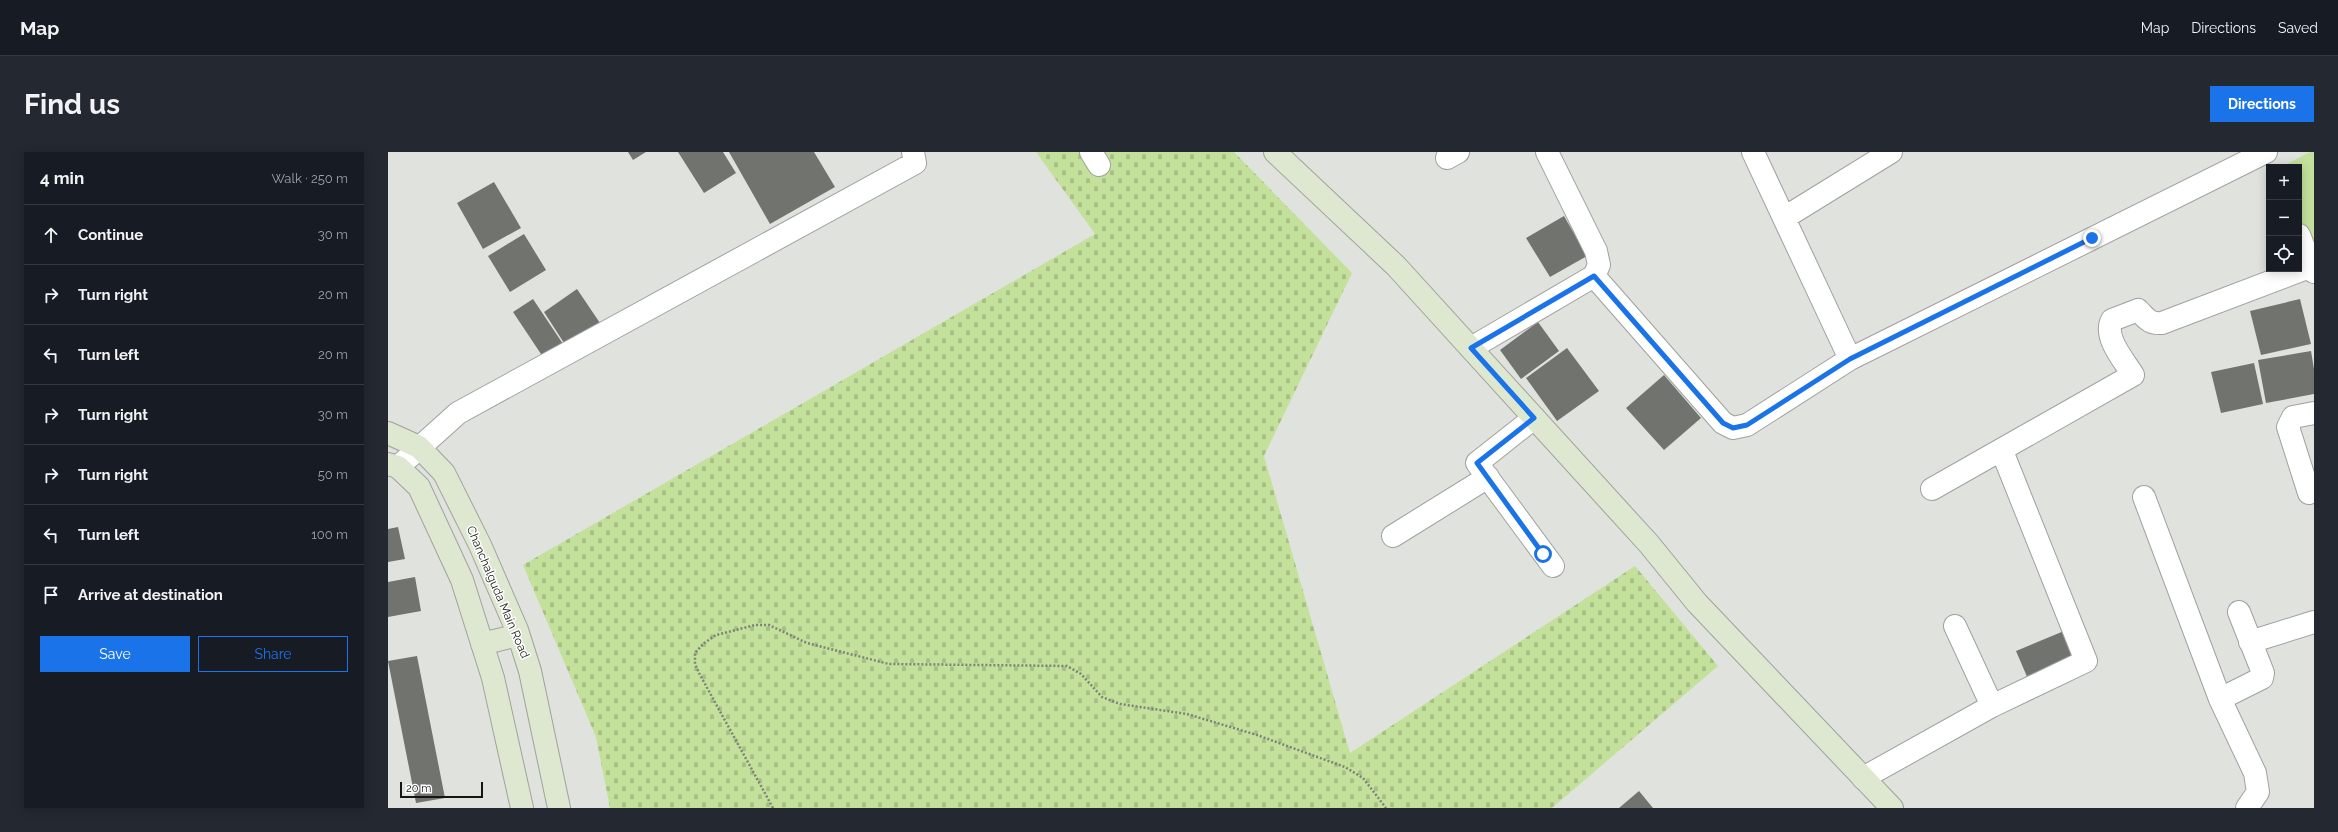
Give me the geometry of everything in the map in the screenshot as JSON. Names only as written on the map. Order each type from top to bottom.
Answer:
[{"type":"street","points":[[522,808],[493,678],[462,580],[419,487],[393,466],[419,447],[458,413],[914,162],[913,152]]},
{"type":"street","points":[[1275,152],[1396,266],[1649,544],[1697,603],[1892,808]]},
{"type":"street","points":[[1471,348],[1594,276],[1599,265],[1596,251],[1547,152]]},
{"type":"street","points":[[1753,152],[1850,359]]},
{"type":"street","points":[[1784,218],[1891,152]]},
{"type":"street","points":[[1594,276],[1723,423],[1733,428],[1747,425],[1850,359],[2265,156]]},
{"type":"street","points":[[1932,489],[2002,451],[2133,375],[2110,336],[2108,327],[2112,320],[2138,310],[2147,321],[2153,324],[2162,323],[2313,269],[2299,236]]},
{"type":"street","points":[[2310,493],[2288,427],[2293,417],[2314,413]]},
{"type":"street","points":[[1534,418],[1477,463],[1553,566]]},
{"type":"street","name":"Chanchalguda Main Road","points":[[388,434],[419,447],[444,473],[480,545],[518,635],[530,671],[560,808]]},
{"type":"street","points":[[1863,778],[1992,706],[2086,661],[2002,451]]},
{"type":"street","points":[[1393,536],[1488,477]]},
{"type":"street","points":[[2144,497],[2220,699],[2255,773],[2259,785],[2258,792],[2247,808]]},
{"type":"street","points":[[2220,699],[2262,678],[2264,673],[2239,612]]},
{"type":"street","points":[[2250,642],[2314,622]]},
{"type":"street","points":[[1955,626],[1992,706]]},
{"type":"street","points":[[482,644],[518,635]]},
{"type":"path","points":[[773,808],[714,702],[695,664],[695,653],[703,644],[716,635],[755,625],[769,625],[807,643],[889,664],[1067,666],[1081,674],[1102,697],[1120,704],[1187,714],[1257,735],[1346,767],[1363,778],[1386,808]]},
{"type":"green space","points":[[1036,152],[1234,152],[1352,273],[1264,456],[1350,753],[1635,566],[1718,666],[1552,808],[610,808],[596,737],[523,565],[1095,234]]},
{"type":"green space","points":[[2310,152],[2314,152],[2314,256],[2302,229],[2302,164],[2287,164]]},
{"type":"building","points":[[628,152],[646,152],[633,160]]},
{"type":"building","points":[[678,152],[723,152],[736,173],[704,193]]},
{"type":"building","points":[[729,152],[814,152],[835,187],[770,224]]},
{"type":"building","points":[[494,182],[521,228],[483,249],[457,203]]},
{"type":"building","points":[[1564,216],[1587,256],[1550,277],[1526,238]]},
{"type":"building","points":[[524,234],[546,270],[510,292],[488,256]]},
{"type":"building","points":[[577,289],[600,323],[566,346],[544,312]]},
{"type":"building","points":[[533,299],[563,344],[543,357],[513,312]]},
{"type":"building","points":[[2300,299],[2311,344],[2261,355],[2250,311]]},
{"type":"building","points":[[1538,322],[1559,351],[1521,379],[1500,350]]},
{"type":"building","points":[[1567,348],[1599,391],[1557,421],[1526,378]]},
{"type":"building","points":[[2311,351],[2314,369],[2314,394],[2266,403],[2258,360]]},
{"type":"building","points":[[2254,363],[2263,404],[2221,413],[2211,372]]},
{"type":"building","points":[[1664,375],[1701,418],[1664,450],[1626,408]]},
{"type":"building","points":[[398,527],[405,559],[388,562],[388,529]]},
{"type":"building","points":[[415,577],[421,611],[388,617],[388,582]]},
{"type":"building","points":[[2064,631],[2076,659],[2028,679],[2016,651]]},
{"type":"building","points":[[417,656],[445,798],[416,803],[388,661]]},
{"type":"building","points":[[1639,791],[1653,808],[1619,808]]},
{"type":"route","points":[[1543,554],[1477,463],[1534,418],[1471,348],[1594,276],[1723,423],[1733,428],[1747,425],[1850,359],[2092,238]]}]
